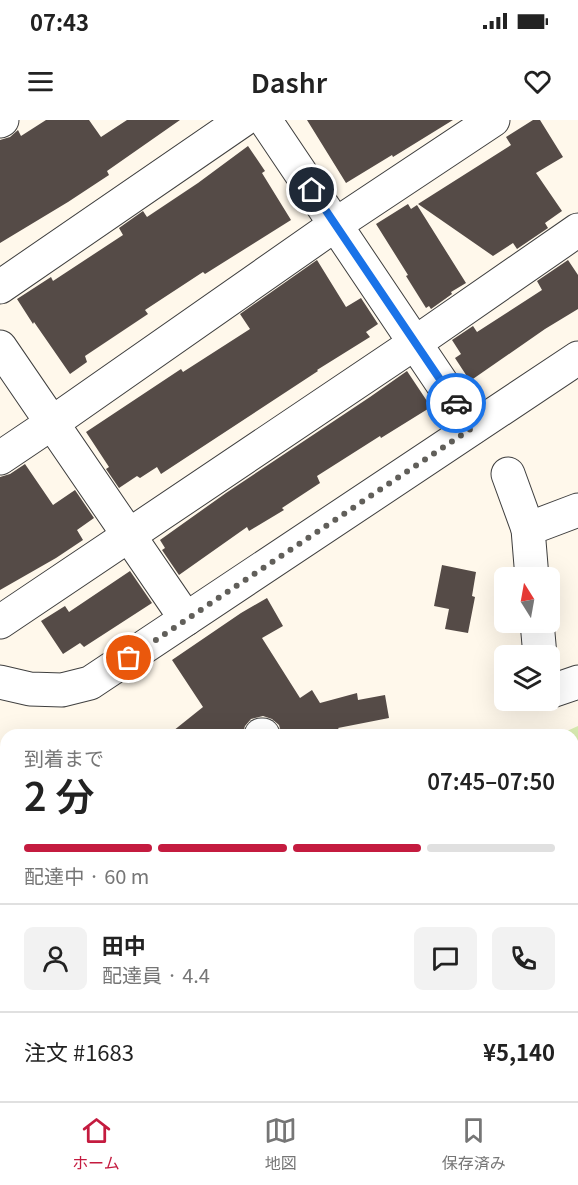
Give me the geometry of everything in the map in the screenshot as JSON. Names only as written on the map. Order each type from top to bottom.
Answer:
[{"type":"street","points":[[0,287],[243,120]]},
{"type":"street","points":[[265,120],[472,428]]},
{"type":"street","points":[[0,458],[335,225],[493,120]]},
{"type":"street","points":[[0,622],[415,343],[578,230]]},
{"type":"street","points":[[0,347],[186,620]]},
{"type":"street","points":[[0,682],[30,689],[62,690],[90,683],[578,358]]},
{"type":"street","points":[[508,474],[528,529],[531,567]]},
{"type":"street","points":[[528,529],[578,510]]},
{"type":"street","points":[[560,688],[578,681]]},
{"type":"building","points":[[46,120],[89,120],[101,137],[127,120],[180,120],[107,171],[109,175],[0,243],[0,140],[10,137],[18,130],[21,136]]},
{"type":"building","points":[[307,120],[453,120],[346,183]]},
{"type":"building","points":[[533,120],[540,120],[563,157],[536,173],[562,211],[545,223],[548,228],[517,249],[513,243],[493,256],[418,204],[511,145],[506,137]]},
{"type":"building","points":[[248,146],[265,171],[262,173],[291,220],[205,274],[203,272],[145,310],[148,314],[85,356],[87,362],[70,374],[17,299],[51,277],[53,281],[123,235],[119,228],[143,211],[147,217]]},
{"type":"building","points":[[408,204],[411,209],[417,205],[466,283],[431,309],[429,306],[426,308],[376,224]]},
{"type":"building","points":[[317,260],[346,307],[361,298],[378,324],[366,332],[370,337],[161,474],[157,467],[119,488],[106,469],[109,467],[86,432],[181,369],[183,372],[250,329],[240,314]]},
{"type":"building","points":[[568,260],[578,275],[578,309],[470,381],[455,358],[461,354],[452,340],[473,326],[477,332],[542,290],[537,281]]},
{"type":"building","points":[[407,371],[431,407],[317,476],[320,483],[282,508],[284,510],[249,531],[247,527],[179,575],[162,550],[165,548],[160,540]]},
{"type":"building","points":[[25,464],[53,505],[75,490],[94,518],[77,530],[83,540],[0,590],[0,477],[10,474]]},
{"type":"building","points":[[442,565],[476,572],[472,596],[475,597],[468,633],[445,629],[449,609],[434,606]]},
{"type":"building","points":[[130,571],[152,603],[84,647],[80,643],[63,654],[41,621],[65,606],[69,612]]},
{"type":"building","points":[[267,598],[283,626],[262,638],[300,698],[312,690],[320,703],[357,693],[358,700],[385,695],[389,718],[339,729],[280,729],[272,719],[263,716],[251,719],[244,729],[176,729],[203,707],[172,660]]},
{"type":"way so far","points":[[129,658],[472,428],[456,403]]},
{"type":"route","points":[[312,190],[456,403]]}]
